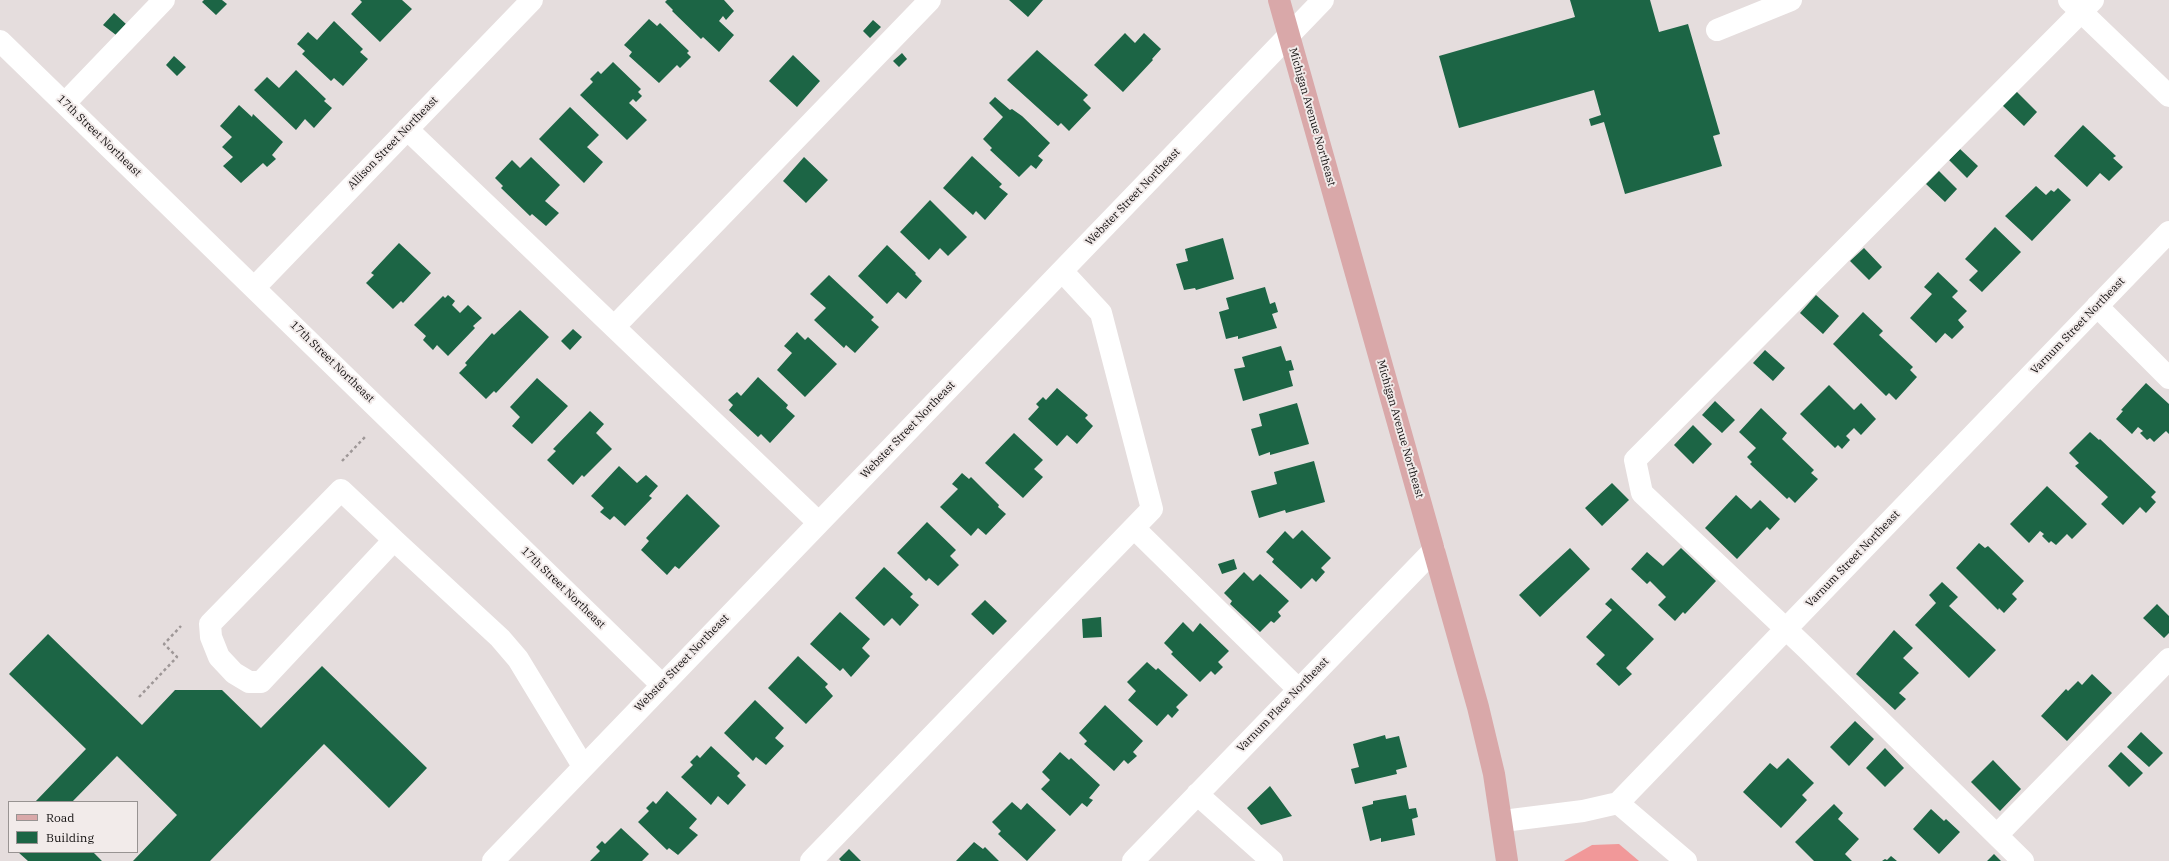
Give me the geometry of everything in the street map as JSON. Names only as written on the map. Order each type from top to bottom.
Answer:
[{"type":"main road","name":"Michigan Avenue Northeast","points":[[1279,0],[1490,752],[1503,821],[1507,861]]},
{"type":"street","points":[[65,103],[164,0]]},
{"type":"street","name":"Allison Street Northeast","points":[[255,287],[532,0]]},
{"type":"street","points":[[614,327],[930,0]]},
{"type":"street","name":"Webster Street Northeast","points":[[493,861],[661,684],[1323,0]]},
{"type":"street","points":[[1717,30],[1791,0]]},
{"type":"street","points":[[2023,861],[1786,628],[1642,493],[1635,460],[2081,4],[2169,96]]},
{"type":"street","name":"17th Street Northeast","points":[[0,41],[255,287],[661,684]]},
{"type":"street","points":[[407,129],[819,522]]},
{"type":"street","name":"Varnum Street Northeast","points":[[1618,803],[2169,232]]},
{"type":"street","points":[[811,861],[1152,509],[1102,313],[1062,271]]},
{"type":"street","points":[[2097,306],[2169,378]]},
{"type":"street","points":[[394,540],[261,682],[249,682],[234,673],[219,657],[211,636],[210,624],[341,490],[500,638],[518,659],[583,766]]},
{"type":"street","points":[[1134,528],[1298,689]]},
{"type":"street","name":"Varnum Place Northeast","points":[[1133,861],[1434,550]]},
{"type":"street","points":[[1997,835],[2169,659]]},
{"type":"street","points":[[1197,794],[1272,861]]},
{"type":"street","points":[[1503,821],[1583,811],[1618,803],[1686,861]]},
{"type":"path","points":[[139,697],[177,657]]},
{"type":"shaded area","points":[[1619,844],[1639,861],[1564,861],[1592,845]]},
{"type":"building","points":[[204,0],[222,0],[227,4],[216,15],[202,2]]},
{"type":"building","points":[[360,0],[402,0],[412,9],[380,42],[351,14],[362,2]]},
{"type":"building","points":[[667,0],[724,0],[734,11],[726,20],[723,16],[719,21],[734,35],[719,52],[703,37],[701,39],[672,11],[673,10],[665,2]]},
{"type":"building","points":[[1009,0],[1043,0],[1028,17]]},
{"type":"building","points":[[1570,0],[1650,0],[1659,32],[1688,24],[1720,134],[1713,136],[1722,166],[1625,194],[1604,122],[1591,126],[1589,119],[1601,115],[1594,90],[1459,128],[1439,56],[1575,17]]},
{"type":"building","points":[[114,13],[126,24],[116,35],[103,25]]},
{"type":"building","points":[[649,19],[657,26],[660,23],[689,51],[687,53],[691,57],[680,68],[677,65],[659,83],[629,56],[632,52],[624,45]]},
{"type":"building","points":[[873,20],[881,27],[870,38],[863,31]]},
{"type":"building","points":[[334,21],[363,49],[360,52],[368,59],[343,86],[334,78],[331,81],[302,54],[305,51],[297,44],[308,32],[317,40]]},
{"type":"building","points":[[1125,33],[1135,43],[1144,33],[1161,49],[1152,59],[1153,60],[1123,92],[1094,65]]},
{"type":"building","points":[[1037,50],[1088,95],[1083,100],[1091,108],[1069,131],[1061,123],[1058,126],[1007,80]]},
{"type":"building","points":[[902,53],[907,59],[899,67],[893,61]]},
{"type":"building","points":[[793,55],[820,81],[797,107],[769,81]]},
{"type":"building","points":[[174,56],[186,67],[177,76],[166,65]]},
{"type":"building","points":[[613,62],[641,89],[638,92],[642,96],[636,102],[633,99],[629,103],[647,120],[627,140],[580,95],[593,82],[590,79],[598,71],[601,74]]},
{"type":"building","points":[[296,70],[326,99],[324,101],[332,108],[314,128],[305,119],[296,130],[254,90],[267,77],[279,88]]},
{"type":"building","points":[[2016,91],[2037,112],[2024,126],[2002,105]]},
{"type":"building","points":[[995,97],[1010,110],[1012,109],[1022,116],[1050,143],[1038,156],[1043,160],[1036,169],[1031,165],[1019,177],[990,150],[992,148],[983,139],[1003,117],[989,103]]},
{"type":"building","points":[[239,105],[252,117],[253,114],[283,142],[272,155],[276,159],[267,167],[263,163],[241,183],[223,166],[233,157],[222,147],[232,137],[220,126]]},
{"type":"building","points":[[570,107],[599,135],[587,147],[603,162],[584,183],[539,139]]},
{"type":"building","points":[[2083,125],[2116,156],[2113,158],[2123,167],[2109,181],[2100,173],[2087,187],[2054,156]]},
{"type":"building","points":[[1960,149],[1978,166],[1967,178],[1949,160]]},
{"type":"building","points":[[972,156],[1002,184],[999,187],[1008,194],[985,220],[976,211],[973,215],[943,188]]},
{"type":"building","points":[[531,157],[560,185],[545,201],[559,213],[546,226],[532,214],[530,216],[501,188],[503,186],[495,178],[512,160],[520,168]]},
{"type":"building","points":[[804,157],[828,180],[806,203],[783,181]]},
{"type":"building","points":[[1939,171],[1957,189],[1945,202],[1926,184]]},
{"type":"building","points":[[2036,186],[2046,195],[2051,190],[2054,192],[2058,188],[2071,200],[2032,241],[2005,216]]},
{"type":"building","points":[[930,200],[967,237],[948,256],[940,248],[929,260],[900,232]]},
{"type":"building","points":[[1995,227],[2021,252],[1982,292],[1969,280],[1978,271],[1965,259]]},
{"type":"building","points":[[1223,238],[1234,279],[1196,290],[1195,288],[1184,290],[1176,264],[1188,261],[1185,249]]},
{"type":"building","points":[[399,243],[431,273],[403,303],[401,301],[393,309],[366,283],[374,275],[371,273]]},
{"type":"building","points":[[887,245],[916,273],[915,274],[922,281],[906,299],[898,292],[887,304],[858,276]]},
{"type":"building","points":[[1864,248],[1882,267],[1869,280],[1850,261]]},
{"type":"building","points":[[1938,272],[1958,291],[1952,297],[1967,311],[1958,320],[1964,327],[1952,339],[1945,333],[1936,343],[1910,318],[1932,294],[1924,287]]},
{"type":"building","points":[[829,275],[874,317],[871,320],[879,327],[855,353],[846,345],[844,348],[814,320],[826,308],[810,294]]},
{"type":"building","points":[[1265,287],[1270,304],[1275,302],[1278,312],[1272,314],[1277,328],[1238,339],[1238,336],[1226,339],[1219,312],[1229,309],[1226,298]]},
{"type":"building","points":[[448,295],[455,301],[452,305],[460,313],[468,305],[482,318],[473,326],[475,328],[448,356],[437,345],[433,350],[423,340],[426,336],[414,325],[443,296],[445,298]]},
{"type":"building","points":[[1816,295],[1839,316],[1823,334],[1800,313]]},
{"type":"building","points":[[520,310],[549,337],[496,393],[494,391],[486,399],[459,373],[467,365],[465,363],[492,333],[494,335]]},
{"type":"building","points":[[1863,312],[1883,331],[1879,335],[1913,367],[1910,370],[1917,377],[1896,400],[1889,393],[1886,396],[1833,344]]},
{"type":"building","points":[[573,329],[582,337],[570,350],[561,341]]},
{"type":"building","points":[[797,332],[805,340],[808,337],[837,364],[805,397],[777,370],[792,353],[784,346]]},
{"type":"building","points":[[1281,346],[1286,361],[1291,360],[1294,370],[1289,371],[1293,386],[1243,401],[1234,369],[1245,367],[1242,357]]},
{"type":"building","points":[[1765,350],[1785,368],[1773,381],[1753,363]]},
{"type":"building","points":[[758,377],[788,405],[786,408],[795,416],[770,443],[761,434],[758,437],[729,410],[733,405],[728,400],[737,392],[741,396]]},
{"type":"building","points":[[537,378],[568,406],[532,444],[512,426],[520,417],[510,407]]},
{"type":"building","points":[[2146,383],[2169,404],[2169,434],[2166,431],[2154,442],[2150,438],[2147,440],[2140,433],[2143,431],[2138,427],[2132,434],[2116,419],[2123,411],[2121,410]]},
{"type":"building","points":[[1829,385],[1854,410],[1861,403],[1876,419],[1861,435],[1854,428],[1846,436],[1850,440],[1842,449],[1838,445],[1835,448],[1800,414]]},
{"type":"building","points":[[1057,388],[1088,415],[1085,418],[1093,426],[1077,444],[1067,435],[1057,446],[1028,419],[1039,407],[1036,404],[1043,397],[1046,400]]},
{"type":"building","points":[[1715,401],[1735,420],[1722,433],[1702,415]]},
{"type":"building","points":[[1297,403],[1309,444],[1270,455],[1270,452],[1259,456],[1251,429],[1262,426],[1259,414]]},
{"type":"building","points":[[1761,408],[1787,433],[1782,439],[1814,470],[1811,473],[1818,479],[1795,503],[1789,497],[1787,499],[1750,464],[1752,462],[1747,457],[1756,448],[1739,432]]},
{"type":"building","points":[[590,411],[604,424],[596,433],[612,449],[584,477],[582,475],[573,485],[547,460],[556,451],[553,449]]},
{"type":"building","points":[[1693,425],[1712,444],[1693,464],[1674,445]]},
{"type":"building","points":[[2090,432],[2099,440],[2100,439],[2156,492],[2151,497],[2156,502],[2146,513],[2140,507],[2123,525],[2101,504],[2108,497],[2075,466],[2079,463],[2069,453]]},
{"type":"building","points":[[1014,433],[1043,460],[1034,469],[1043,477],[1023,498],[985,463]]},
{"type":"building","points":[[1314,461],[1325,502],[1286,513],[1285,510],[1259,518],[1251,491],[1277,484],[1274,472]]},
{"type":"building","points":[[619,466],[637,483],[646,475],[658,486],[649,496],[652,498],[625,526],[614,516],[610,520],[600,512],[604,508],[591,496]]},
{"type":"building","points":[[962,473],[969,479],[971,477],[1006,514],[986,535],[978,528],[971,536],[940,507],[958,489],[952,484]]},
{"type":"building","points":[[1612,483],[1629,500],[1602,526],[1585,508]]},
{"type":"building","points":[[2047,486],[2087,524],[2072,539],[2067,534],[2056,545],[2051,541],[2049,543],[2042,536],[2044,534],[2040,531],[2029,543],[2010,524]]},
{"type":"building","points":[[687,494],[720,526],[679,569],[675,566],[667,575],[641,550],[649,541],[646,538]]},
{"type":"building","points":[[1736,495],[1751,509],[1760,500],[1780,519],[1770,530],[1767,527],[1737,559],[1705,528]]},
{"type":"building","points":[[927,522],[956,550],[950,556],[959,565],[938,586],[929,578],[926,581],[897,553]]},
{"type":"building","points":[[1302,530],[1331,558],[1321,568],[1325,572],[1316,582],[1312,578],[1301,589],[1272,562],[1274,559],[1266,552],[1285,531],[1293,539]]},
{"type":"building","points":[[1979,543],[1985,548],[1988,546],[2024,581],[2012,594],[2017,599],[2004,613],[1999,608],[1998,610],[1956,568]]},
{"type":"building","points":[[1570,548],[1590,569],[1540,617],[1519,595]]},
{"type":"building","points":[[1681,548],[1716,581],[1685,614],[1683,612],[1675,621],[1658,605],[1666,597],[1650,581],[1647,584],[1631,569],[1647,552],[1663,566]]},
{"type":"building","points":[[1234,559],[1237,569],[1222,574],[1218,564]]},
{"type":"building","points":[[884,567],[913,594],[910,597],[919,605],[900,626],[892,618],[884,626],[855,598]]},
{"type":"building","points":[[1244,572],[1253,581],[1260,574],[1289,601],[1278,612],[1281,616],[1274,623],[1271,621],[1260,632],[1230,604],[1232,601],[1224,593]]},
{"type":"building","points":[[1942,582],[1958,597],[1949,606],[1996,650],[1969,678],[1915,625],[1936,603],[1929,595]]},
{"type":"building","points":[[1611,598],[1654,639],[1626,668],[1632,674],[1619,686],[1596,664],[1605,655],[1586,637],[1612,610],[1605,604]]},
{"type":"building","points":[[985,600],[1007,621],[993,635],[971,614]]},
{"type":"building","points":[[2157,604],[2169,616],[2169,633],[2164,638],[2143,618]]},
{"type":"building","points":[[840,612],[870,639],[862,648],[870,656],[851,677],[843,668],[840,671],[810,644]]},
{"type":"building","points":[[1101,617],[1102,637],[1083,638],[1082,619]]},
{"type":"building","points":[[1183,622],[1193,632],[1200,623],[1229,651],[1218,662],[1223,667],[1215,675],[1211,671],[1200,682],[1171,654],[1173,652],[1164,643]]},
{"type":"building","points":[[1894,630],[1913,648],[1903,658],[1919,673],[1899,693],[1906,699],[1895,710],[1856,674]]},
{"type":"building","points":[[48,634],[142,725],[175,690],[222,690],[261,728],[322,666],[427,768],[389,808],[324,744],[210,861],[133,861],[177,815],[117,756],[73,801],[36,801],[86,749],[9,674]]},
{"type":"building","points":[[798,656],[828,684],[825,687],[833,696],[806,724],[768,688]]},
{"type":"building","points":[[1147,662],[1156,670],[1158,668],[1188,695],[1176,707],[1179,710],[1172,718],[1168,714],[1157,726],[1128,700],[1136,691],[1127,682]]},
{"type":"building","points":[[2092,674],[2112,693],[2067,741],[2041,716],[2066,689],[2068,691],[2078,681],[2082,685]]},
{"type":"building","points":[[755,700],[784,728],[775,738],[784,746],[766,765],[756,757],[753,761],[724,733]]},
{"type":"building","points":[[1105,705],[1143,741],[1133,752],[1137,756],[1128,764],[1124,760],[1114,771],[1084,744],[1087,741],[1079,733]]},
{"type":"building","points":[[1855,721],[1874,739],[1849,766],[1830,747]]},
{"type":"building","points":[[2141,732],[2163,753],[2149,767],[2127,747]]},
{"type":"building","points":[[1385,735],[1386,739],[1399,736],[1407,767],[1396,770],[1397,774],[1355,784],[1351,769],[1359,767],[1353,744]]},
{"type":"building","points":[[711,746],[740,773],[737,776],[746,785],[728,805],[718,796],[711,805],[681,777],[693,765],[690,762],[697,755],[700,758]]},
{"type":"building","points":[[1885,748],[1904,768],[1885,787],[1866,768]]},
{"type":"building","points":[[1060,752],[1069,760],[1071,758],[1100,785],[1089,798],[1093,800],[1087,807],[1082,803],[1070,816],[1041,789],[1050,780],[1042,772]]},
{"type":"building","points":[[2121,752],[2143,773],[2129,787],[2108,766]]},
{"type":"building","points":[[1788,758],[1814,783],[1802,795],[1807,800],[1781,828],[1743,792],[1770,763],[1777,769]]},
{"type":"building","points":[[1993,760],[2021,789],[2000,811],[1971,782]]},
{"type":"building","points":[[1270,786],[1292,816],[1261,825],[1247,808]]},
{"type":"building","points":[[667,791],[697,819],[689,828],[698,835],[678,855],[669,848],[667,850],[638,822],[649,811],[646,808],[653,801],[656,804]]},
{"type":"building","points":[[1406,795],[1409,809],[1416,808],[1418,817],[1412,819],[1415,835],[1381,842],[1381,838],[1370,841],[1362,807],[1373,804],[1373,801]]},
{"type":"building","points":[[1012,802],[1021,810],[1027,803],[1056,830],[1027,861],[998,834],[1001,831],[992,822]]},
{"type":"building","points":[[1834,804],[1843,813],[1838,819],[1859,839],[1845,854],[1852,861],[1814,861],[1795,842]]},
{"type":"building","points":[[1931,809],[1944,821],[1946,819],[1960,832],[1939,854],[1913,829]]},
{"type":"building","points":[[621,828],[649,854],[642,861],[590,861],[600,851],[596,847],[602,841],[605,844]]},
{"type":"building","points":[[974,842],[983,849],[985,847],[999,861],[956,861]]},
{"type":"building","points":[[849,849],[861,861],[841,861],[839,859]]},
{"type":"building","points":[[19,853],[94,853],[102,861],[28,861]]},
{"type":"building","points":[[1994,854],[2001,861],[1987,861]]},
{"type":"building","points":[[1891,856],[1897,861],[1882,861],[1885,859],[1887,860]]}]
